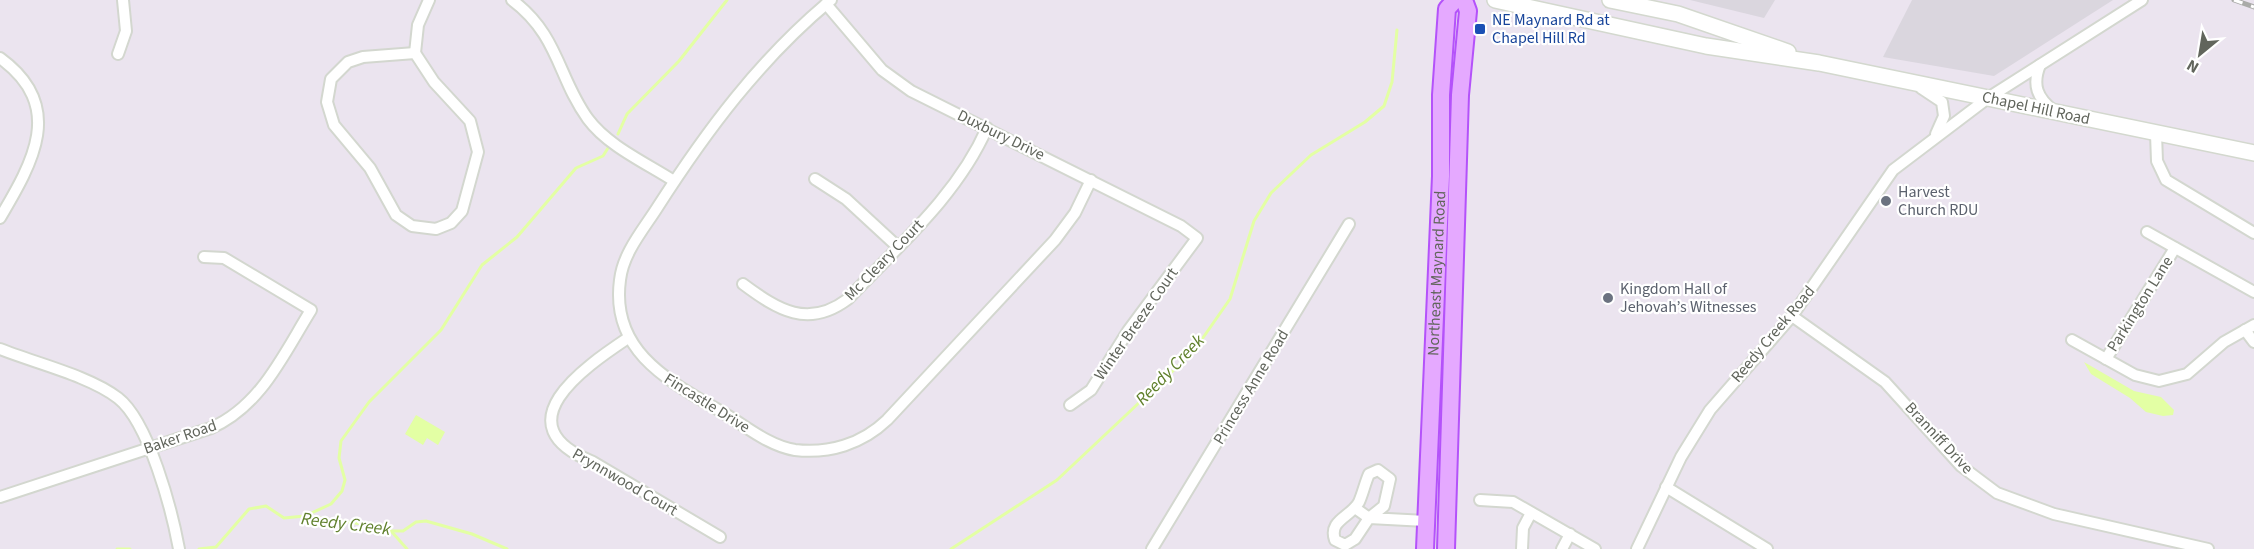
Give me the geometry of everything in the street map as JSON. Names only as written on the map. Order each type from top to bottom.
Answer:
[{"type":"main road","name":"Northeast Maynard Road","points":[[1425,549],[1440,188],[1441,95],[1447,9],[1455,0]]},
{"type":"main road","name":"Northeast Maynard Road","points":[[1446,549],[1460,95],[1468,11],[1464,0]]},
{"type":"main road","name":"Chapel Hill Road","points":[[1495,0],[1706,46],[1819,63],[2254,153]]},
{"type":"main road","name":"Chapel Hill Road","points":[[1610,0],[1678,14],[1819,63]]},
{"type":"street","points":[[118,54],[126,31],[123,0]]},
{"type":"street","points":[[416,53],[363,57],[348,62],[331,79],[327,102],[334,125],[370,168],[396,215],[412,226],[436,229],[451,223],[462,211],[478,152],[470,121],[424,70],[416,53],[418,25],[429,0]]},
{"type":"street","points":[[512,0],[527,13],[549,40],[589,120],[606,137],[674,181]]},
{"type":"street","name":"Reedy Creek Road","points":[[1637,549],[1666,487],[1710,410],[1792,316],[1827,268],[1884,180],[1903,160],[1988,98],[2142,0]]},
{"type":"street","name":"Fincastle Drive","points":[[829,2],[793,32],[760,66],[733,99],[674,181],[624,262],[619,302],[628,338],[645,361],[673,383],[769,441],[795,450],[815,451],[858,442],[887,420],[1055,240],[1075,213],[1091,180]]},
{"type":"street","name":"Duxbury Drive","points":[[829,2],[877,63],[898,82],[1181,226],[1197,238]]},
{"type":"street","points":[[0,58],[26,83],[37,106],[39,127],[31,161],[0,218]]},
{"type":"street","points":[[2040,65],[2036,90],[2040,99],[2054,111]]},
{"type":"street","points":[[1908,81],[1929,91],[1942,102],[1944,116],[1934,137]]},
{"type":"street","name":"Mc Cleary Court","points":[[743,284],[788,312],[801,315],[826,311],[848,299],[964,173],[987,128]]},
{"type":"street","points":[[2156,134],[2157,161],[2166,180],[2254,233]]},
{"type":"street","points":[[815,179],[846,199],[898,247]]},
{"type":"street","name":"Princess Anne Road","points":[[1152,549],[1349,224]]},
{"type":"street","points":[[2147,232],[2254,292]]},
{"type":"street","name":"Winter Breeze Court","points":[[1070,405],[1091,390],[1128,331],[1197,238]]},
{"type":"street","name":"Parkington Lane","points":[[2106,359],[2175,248]]},
{"type":"street","name":"Baker Road","points":[[0,496],[210,428],[244,409],[260,391],[311,310],[224,258],[204,257]]},
{"type":"street","name":"Branniff Drive","points":[[1792,316],[1885,382],[1961,466],[1997,493],[2054,514],[2208,549]]},
{"type":"street","points":[[2072,340],[2144,378],[2171,380],[2195,369],[2224,342],[2249,327],[2254,342]]},
{"type":"street","name":"Prynnwood Court","points":[[628,338],[560,392],[552,411],[557,437],[574,455],[593,462],[720,537]]},
{"type":"street","points":[[0,349],[110,393],[133,415],[150,448],[179,549]]},
{"type":"street","points":[[1378,470],[1384,472],[1390,485],[1384,506],[1369,518],[1355,539],[1345,545],[1335,540],[1333,529],[1337,522],[1355,508],[1369,474],[1378,470]]},
{"type":"street","points":[[1666,487],[1767,549]]},
{"type":"street","points":[[1480,500],[1513,502],[1595,549]]},
{"type":"street","points":[[1355,508],[1369,518],[1426,521]]},
{"type":"street","points":[[1521,549],[1523,528],[1531,513]]},
{"type":"street","points":[[1562,549],[1570,534]]},
{"type":"shaded area","points":[[1690,0],[1775,0],[1764,18]]},
{"type":"shaded area","points":[[1912,0],[2113,0],[1994,76],[1883,57]]},
{"type":"shaded area","points":[[2084,362],[2134,391],[2161,397],[2174,410],[2173,415],[2163,416],[2146,412],[2130,398],[2091,374]]},
{"type":"shaded area","points":[[416,415],[445,432],[438,445],[427,438],[423,445],[405,434]]},
{"type":"waterway","points":[[618,134],[627,114],[679,61],[727,0]]},
{"type":"waterway","name":"Reedy Creek","points":[[951,549],[1057,480],[1193,352],[1230,299],[1254,221],[1271,193],[1311,155],[1365,122],[1384,106],[1392,82],[1397,30]]},
{"type":"waterway","points":[[305,516],[331,504],[342,491],[345,480],[339,458],[341,441],[369,402],[441,330],[482,265],[517,237],[576,168],[603,156],[608,148]]},
{"type":"waterway","name":"Reedy Creek","points":[[199,549],[216,547],[249,509],[266,506],[284,518],[305,516],[369,525],[391,531],[403,531],[416,522],[426,521],[472,534],[507,549]]},
{"type":"waterway","points":[[392,532],[407,549]]},
{"type":"waterway","name":"Reedy Creek","points":[[117,549],[130,549]]},
{"type":"railway","points":[[2234,0],[2254,7]]},
{"type":"place","name":"NE Maynard Rd at Chapel Hill Rd","points":[[1480,29]]},
{"type":"place","name":"Harvest Church RDU","points":[[1886,201]]},
{"type":"place","name":"Kingdom Hall of Jehovah’s Witnesses","points":[[1608,298]]}]
